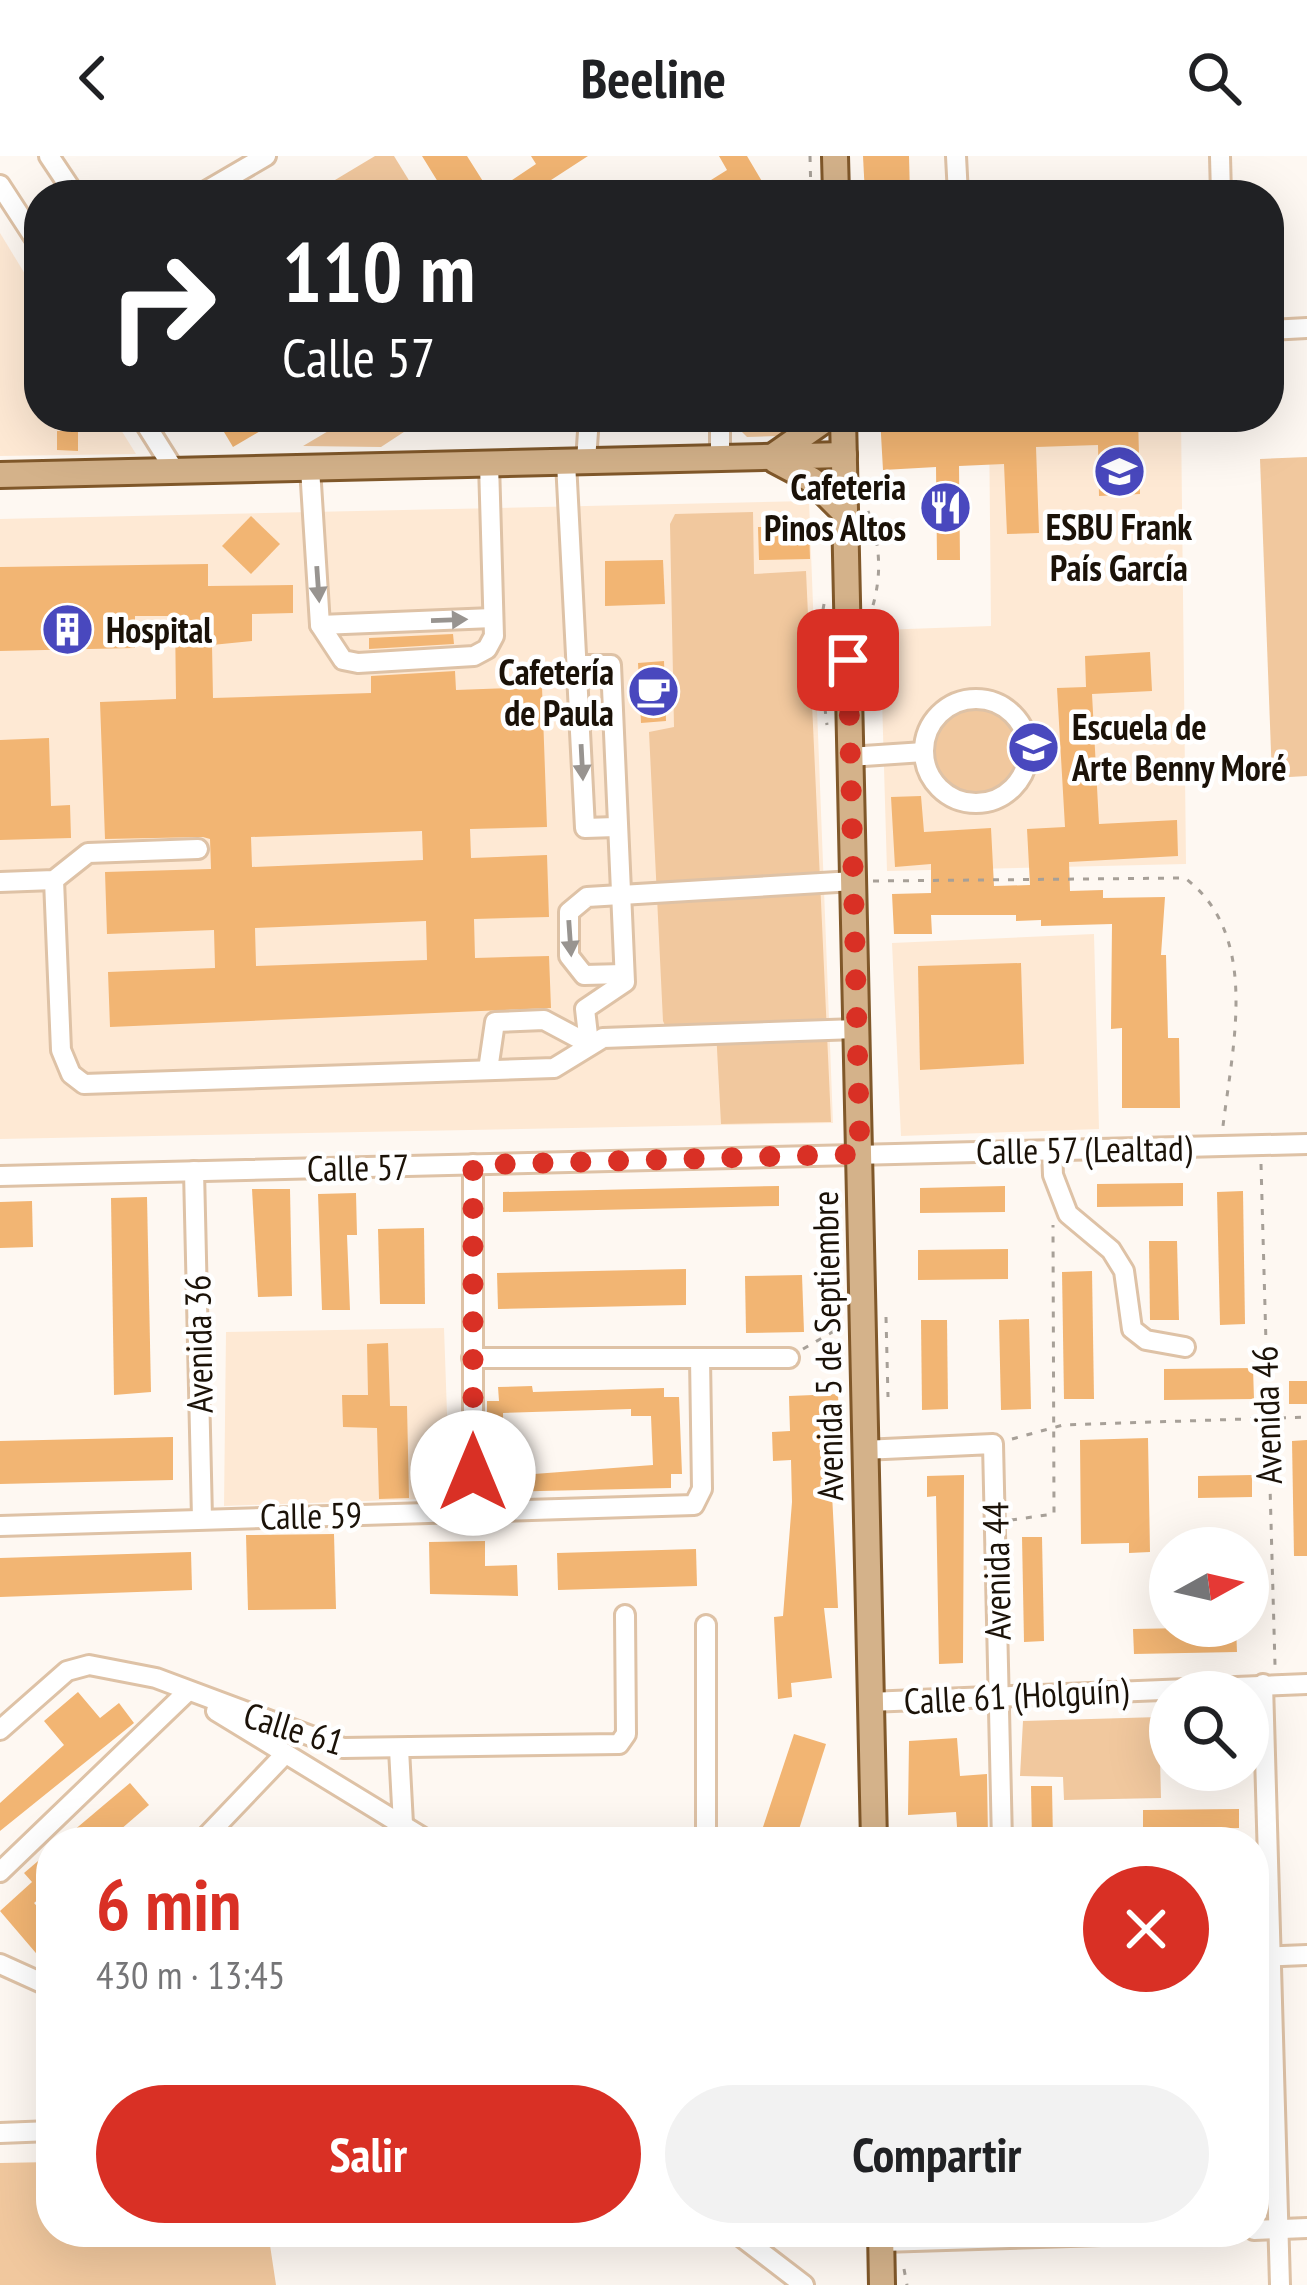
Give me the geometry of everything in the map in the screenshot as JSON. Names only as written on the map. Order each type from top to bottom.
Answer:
[{"type":"main road","points":[[769,458],[807,432]]},
{"type":"main road","name":"Avenida 5 de Septiembre","points":[[843,432],[873,1827]]},
{"type":"main road","points":[[0,475],[844,454]]},
{"type":"main road","points":[[769,458],[812,479],[845,513]]},
{"type":"main road","points":[[882,2247],[882,2285]]},
{"type":"street","points":[[225,180],[266,156]]},
{"type":"street","points":[[0,185],[24,222]]},
{"type":"street","points":[[150,432],[175,471]]},
{"type":"street","points":[[157,443],[160,432]]},
{"type":"street","points":[[585,432],[576,462],[577,665],[585,828],[616,826]]},
{"type":"street","points":[[720,432],[720,459]]},
{"type":"street","points":[[310,468],[320,626],[344,660],[358,663],[474,656],[488,649],[493,618],[489,464]]},
{"type":"street","points":[[320,626],[493,618]]},
{"type":"street","points":[[577,665],[611,665],[625,982],[585,1009],[589,1044]]},
{"type":"street","points":[[976,699],[1007,709],[1018,721],[1028,753],[1015,786],[1001,797],[967,803],[936,785],[924,752],[933,721],[960,701],[976,699]]},
{"type":"street","points":[[849,757],[924,752]]},
{"type":"street","points":[[0,882],[54,880],[88,853],[198,849]]},
{"type":"street","points":[[54,880],[61,1050],[71,1074],[84,1084],[554,1067],[603,1038],[857,1029]]},
{"type":"street","points":[[624,974],[584,975],[569,956],[569,911],[586,897],[854,881]]},
{"type":"street","points":[[488,1070],[488,1041],[495,1022],[544,1020],[589,1044]]},
{"type":"street","name":"Calle 57 (Lealtad)","points":[[860,1154],[1307,1144]]},
{"type":"street","points":[[1052,1150],[1053,1175],[1068,1214],[1111,1250],[1124,1271],[1132,1329],[1146,1340],[1185,1347]]},
{"type":"street","name":"Calle 57","points":[[0,1176],[860,1154]]},
{"type":"street","points":[[473,1165],[473,1511]]},
{"type":"street","name":"Avenida 36","points":[[194,1171],[202,1518]]},
{"type":"street","points":[[472,1358],[789,1358]]},
{"type":"street","name":"Calle 59","points":[[0,1526],[694,1505],[702,1489],[700,1358]]},
{"type":"street","points":[[863,1450],[993,1444]]},
{"type":"street","name":"Avenida 44","points":[[993,1444],[1002,1827]]},
{"type":"street","name":"Calle 61","points":[[0,1730],[67,1671],[89,1665],[125,1668],[343,1748],[620,1744],[626,1734],[625,1615]]},
{"type":"street","points":[[706,1624],[706,1827]]},
{"type":"street","name":"Calle 61 (Holguín)","points":[[1269,1685],[1307,1684]]},
{"type":"street","name":"Calle 61 (Holguín)","points":[[869,1702],[1149,1689]]},
{"type":"street","points":[[47,1827],[187,1692],[408,1827]]},
{"type":"street","points":[[399,1749],[400,1827]]},
{"type":"street","points":[[215,1827],[285,1754]]},
{"type":"street","points":[[1265,1827],[1266,1791]]},
{"type":"street","points":[[0,1872],[36,1837]]},
{"type":"street","points":[[1269,1957],[1307,1955]]},
{"type":"street","points":[[0,1964],[36,1980]]},
{"type":"street","points":[[1269,2069],[1280,2285]]},
{"type":"street","points":[[0,2133],[36,2132]]},
{"type":"street","points":[[1269,2229],[1307,2228]]},
{"type":"street","points":[[755,2247],[804,2285]]},
{"type":"path","points":[[854,881],[1185,878],[1221,913],[1233,952],[1231,1056],[1221,1146]]},
{"type":"path","name":"Avenida 46","points":[[1261,1145],[1269,1671]]},
{"type":"path","points":[[995,1522],[1054,1514],[1053,1222]]},
{"type":"path","points":[[789,1358],[843,1326]]},
{"type":"path","points":[[993,1444],[1052,1429],[1307,1417]]},
{"type":"shaded area","points":[[375,156],[394,156],[409,180],[335,180]]},
{"type":"shaded area","points":[[0,233],[24,272],[24,432],[122,432],[136,454],[0,456]]},
{"type":"shaded area","points":[[327,432],[404,432],[381,447],[303,446]]},
{"type":"shaded area","points":[[742,432],[785,432],[778,436],[747,437]]},
{"type":"shaded area","name":"Escuela de Arte Benny Moré","points":[[989,432],[1181,432],[1186,864],[887,871],[880,630],[991,626]]},
{"type":"shaded area","points":[[1307,457],[1307,776],[1272,778],[1260,459]]},
{"type":"shaded area","points":[[809,501],[833,1123],[0,1139],[0,519]]},
{"type":"shaded area","points":[[753,512],[754,574],[806,571],[831,1122],[721,1124],[716,1030],[668,1032],[663,1021],[649,732],[674,727],[670,524],[675,514]]},
{"type":"shaded area","points":[[975,708],[1006,720],[1018,751],[1006,782],[975,794],[944,782],[932,751],[944,720]]},
{"type":"shaded area","points":[[1094,934],[1099,1129],[901,1136],[892,943]]},
{"type":"shaded area","points":[[444,1328],[450,1498],[224,1506],[226,1332]]},
{"type":"shaded area","points":[[1149,1717],[1149,1791],[1161,1791],[1161,1798],[1064,1800],[1063,1777],[1020,1776],[1023,1721]]},
{"type":"shaded area","points":[[36,2162],[36,2247],[270,2247],[276,2285],[0,2285],[0,2163]]},
{"type":"building","points":[[422,156],[467,156],[482,180],[437,180]]},
{"type":"building","points":[[531,156],[588,156],[551,180],[512,180],[536,164]]},
{"type":"building","points":[[719,156],[747,156],[761,180],[711,180],[727,170]]},
{"type":"building","points":[[863,156],[909,156],[910,180],[864,180]]},
{"type":"building","points":[[57,432],[78,432],[78,451],[57,450]]},
{"type":"building","points":[[224,432],[258,432],[233,447]]},
{"type":"building","points":[[881,432],[1138,432],[1140,494],[1099,496],[1098,445],[1036,447],[1039,533],[1007,534],[1004,464],[959,466],[960,560],[937,560],[936,467],[883,470]]},
{"type":"building","points":[[251,516],[280,544],[251,574],[222,546]]},
{"type":"building","points":[[809,526],[810,559],[759,560],[758,527]]},
{"type":"building","points":[[663,560],[665,604],[605,606],[605,561]]},
{"type":"building","points":[[208,564],[208,586],[293,585],[293,613],[252,614],[252,641],[212,645],[213,698],[371,693],[371,676],[455,671],[456,690],[542,687],[547,827],[470,829],[471,858],[547,855],[549,917],[474,919],[475,958],[549,956],[551,1008],[110,1027],[108,972],[215,968],[214,930],[107,934],[105,872],[211,869],[210,839],[203,837],[105,839],[100,702],[176,699],[175,616],[135,616],[135,648],[0,651],[0,567]],"holes":[[[422,831],[423,860],[252,867],[251,837]],[[426,921],[427,960],[256,966],[255,928]]]},
{"type":"building","points":[[453,634],[454,644],[369,649],[369,638]]},
{"type":"building","points":[[1150,652],[1152,691],[1092,694],[1099,824],[1177,820],[1178,856],[1069,862],[1070,891],[1103,890],[1103,898],[1165,897],[1161,955],[1166,955],[1168,1038],[1179,1038],[1180,1108],[1122,1108],[1122,1028],[1111,1029],[1112,924],[1041,926],[1041,920],[1016,921],[1016,915],[931,915],[932,934],[894,934],[892,894],[931,893],[931,864],[895,867],[891,797],[921,796],[924,832],[991,828],[994,886],[1030,885],[1027,829],[1065,827],[1057,688],[1086,687],[1085,656]]},
{"type":"building","name":"Cafetería de Paula","points":[[664,661],[666,721],[641,723],[638,663]]},
{"type":"building","points":[[49,738],[51,806],[70,805],[71,838],[0,840],[0,740]]},
{"type":"building","points":[[1021,963],[1024,1064],[920,1070],[918,966]]},
{"type":"building","points":[[1183,1183],[1183,1206],[1097,1207],[1097,1184]]},
{"type":"building","points":[[779,1186],[779,1206],[503,1212],[503,1192]]},
{"type":"building","points":[[1005,1186],[1005,1212],[920,1213],[920,1188]]},
{"type":"building","points":[[252,1189],[290,1189],[292,1296],[258,1297]]},
{"type":"building","points":[[1243,1191],[1245,1324],[1220,1325],[1217,1192]]},
{"type":"building","points":[[356,1193],[357,1235],[347,1235],[350,1310],[322,1310],[318,1194]]},
{"type":"building","points":[[147,1197],[151,1392],[114,1395],[111,1198]]},
{"type":"building","points":[[32,1201],[33,1247],[0,1248],[0,1202]]},
{"type":"building","points":[[424,1228],[425,1304],[380,1304],[378,1229]]},
{"type":"building","points":[[1149,1241],[1177,1241],[1179,1320],[1150,1320]]},
{"type":"building","points":[[1008,1249],[1008,1279],[918,1280],[918,1250]]},
{"type":"building","points":[[686,1269],[686,1305],[498,1309],[497,1273]]},
{"type":"building","points":[[1092,1271],[1094,1399],[1064,1399],[1062,1272]]},
{"type":"building","points":[[802,1275],[804,1332],[746,1333],[745,1276]]},
{"type":"building","points":[[1029,1319],[1031,1409],[1001,1410],[999,1320]]},
{"type":"building","points":[[921,1320],[947,1320],[948,1409],[922,1410]]},
{"type":"building","points":[[388,1343],[390,1406],[407,1406],[409,1498],[379,1499],[377,1428],[343,1427],[342,1395],[368,1395],[367,1344]]},
{"type":"building","points":[[1253,1368],[1254,1399],[1164,1400],[1164,1369]]},
{"type":"building","points":[[1289,1381],[1307,1381],[1307,1404],[1289,1404]]},
{"type":"building","points":[[532,1386],[533,1392],[664,1388],[664,1397],[679,1397],[682,1474],[671,1474],[671,1488],[497,1492],[497,1479],[487,1480],[487,1401],[499,1401],[498,1387]],"holes":[[[631,1409],[631,1416],[651,1416],[653,1465],[534,1474],[534,1464],[504,1465],[503,1413]]]},
{"type":"building","points":[[838,1394],[839,1417],[828,1418],[838,1608],[824,1608],[832,1678],[791,1683],[792,1697],[778,1699],[774,1617],[783,1616],[792,1502],[791,1460],[773,1461],[772,1432],[790,1431],[789,1396]]},
{"type":"building","points":[[173,1437],[173,1480],[0,1484],[0,1441]]},
{"type":"building","points":[[1148,1438],[1149,1552],[1129,1553],[1129,1543],[1081,1544],[1080,1440]]},
{"type":"building","points":[[1307,1440],[1307,1556],[1294,1556],[1292,1441]]},
{"type":"building","points":[[964,1475],[963,1663],[939,1664],[936,1496],[927,1497],[927,1476]]},
{"type":"building","points":[[1252,1475],[1252,1497],[1198,1498],[1198,1476]]},
{"type":"building","points":[[334,1534],[336,1609],[248,1610],[246,1535]]},
{"type":"building","points":[[1022,1537],[1042,1537],[1044,1641],[1024,1642]]},
{"type":"building","points":[[485,1541],[485,1566],[517,1565],[518,1596],[430,1594],[429,1542]]},
{"type":"building","points":[[696,1549],[697,1586],[558,1590],[557,1553]]},
{"type":"building","points":[[191,1552],[192,1590],[0,1597],[0,1558]]},
{"type":"building","points":[[1133,1629],[1149,1629],[1149,1647],[1237,1647],[1237,1652],[1134,1654]]},
{"type":"building","points":[[78,1692],[100,1718],[119,1703],[134,1723],[0,1831],[0,1803],[64,1745],[44,1721]]},
{"type":"building","points":[[794,1734],[826,1744],[800,1827],[763,1827]]},
{"type":"building","points":[[957,1738],[960,1776],[987,1774],[988,1827],[957,1827],[956,1812],[908,1815],[909,1741]]},
{"type":"building","points":[[130,1783],[149,1805],[123,1827],[78,1827]]},
{"type":"building","points":[[1031,1786],[1052,1786],[1053,1827],[1032,1827]]},
{"type":"building","points":[[1239,1809],[1239,1827],[1143,1827],[1143,1810]]},
{"type":"building","points":[[36,1863],[36,1953],[0,1911],[32,1882],[24,1873]]},
{"type":"place","name":"ESBU Frank País García","points":[[1119,471]]},
{"type":"place","name":"Cafeteria Pinos Altos","points":[[945,507]]},
{"type":"place","name":"Hospital","points":[[67,629]]},
{"type":"place","name":"Cafetería de Paula","points":[[653,692]]},
{"type":"place","name":"Escuela de Arte Benny Moré","points":[[1033,747]]},
{"type":"route","points":[[473,1473],[473,1165],[860,1154],[848,660]]}]
